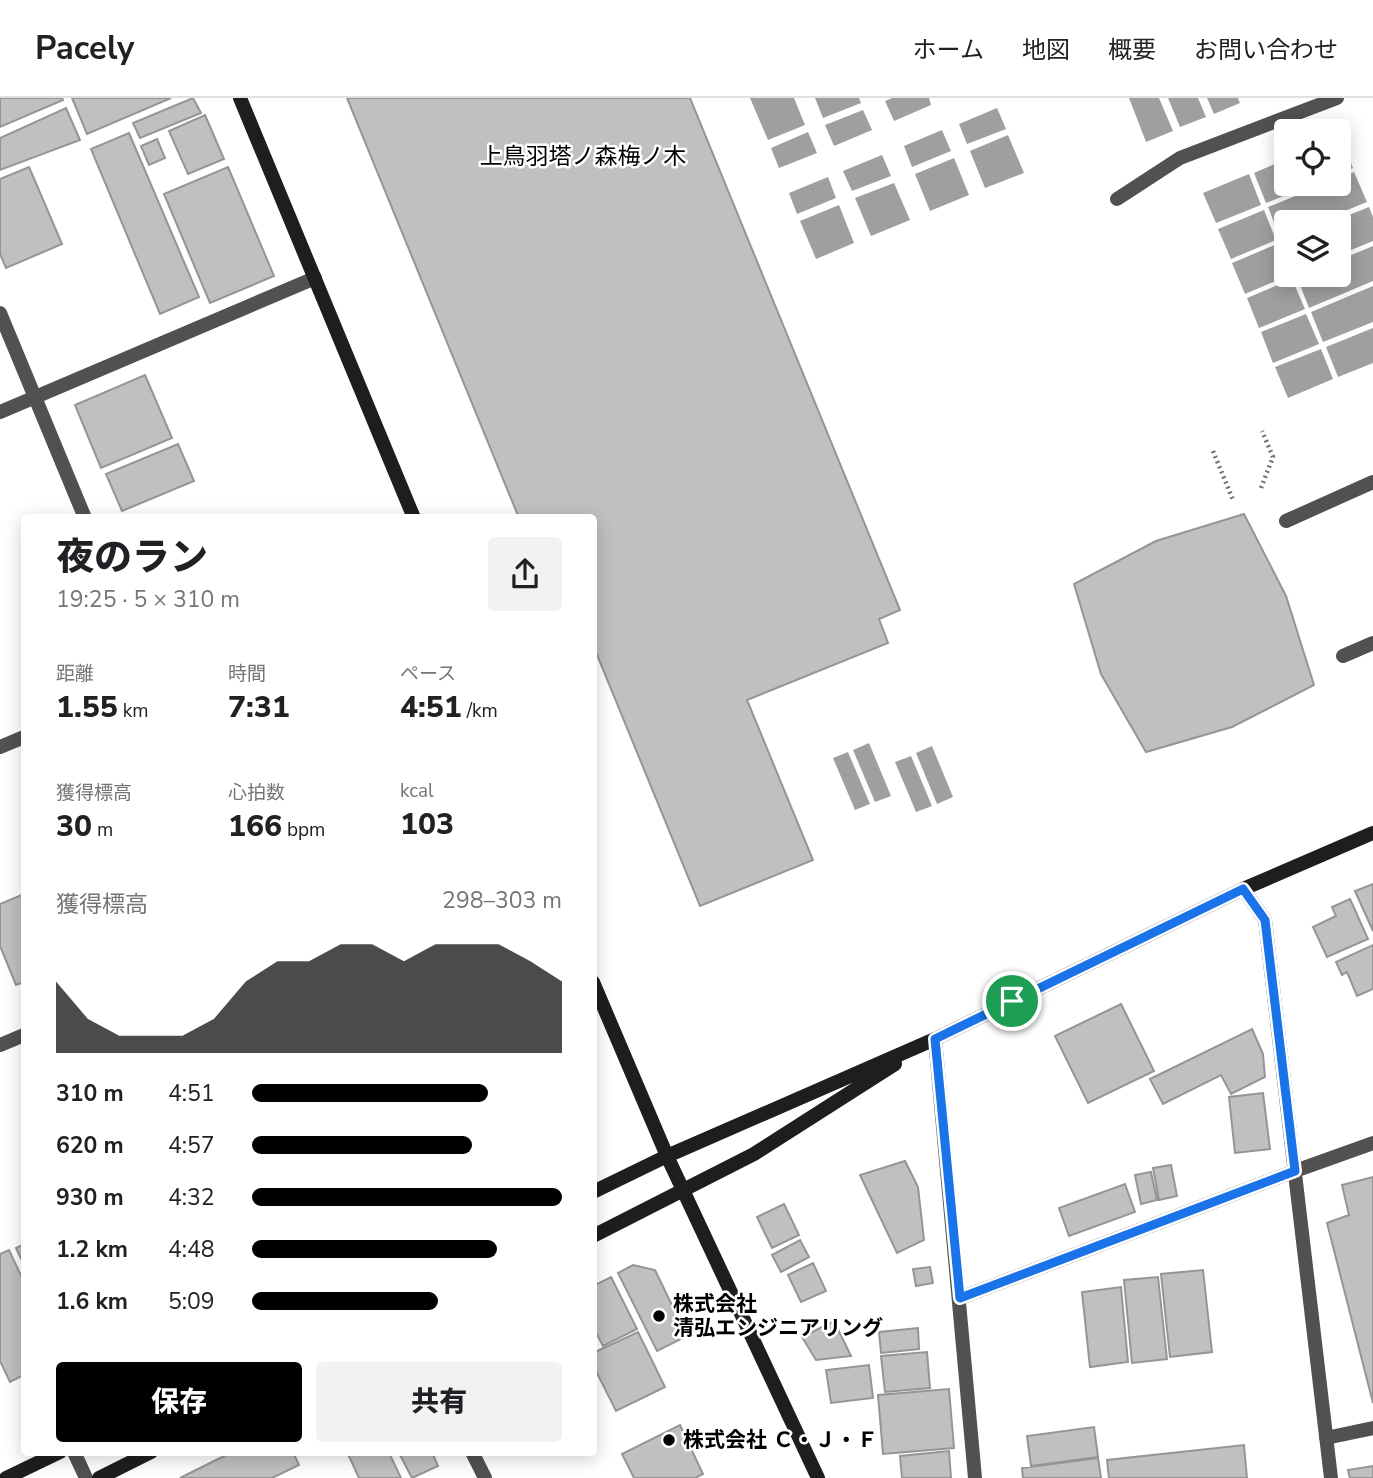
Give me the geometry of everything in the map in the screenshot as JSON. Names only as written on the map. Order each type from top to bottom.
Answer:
[{"type":"street","points":[[240,98],[412,514]]},
{"type":"street","points":[[1117,199],[1180,158],[1337,98]]},
{"type":"street","points":[[0,412],[315,278]]},
{"type":"street","points":[[0,313],[83,514]]},
{"type":"street","points":[[1286,521],[1373,482]]},
{"type":"street","points":[[1343,656],[1373,643]]},
{"type":"street","points":[[0,747],[21,738]]},
{"type":"street","points":[[597,1190],[667,1156],[935,1039],[1243,889],[1373,833]]},
{"type":"street","points":[[1243,889],[1265,920],[1331,1478]]},
{"type":"street","points":[[597,991],[683,1192],[818,1478]]},
{"type":"street","points":[[0,1045],[21,1036]]},
{"type":"street","points":[[597,1234],[754,1154],[935,1039]]},
{"type":"street","points":[[935,1039],[975,1478]]},
{"type":"street","points":[[960,1298],[1373,1143]]},
{"type":"street","points":[[1326,1437],[1373,1428]]},
{"type":"street","points":[[6,1478],[52,1456]]},
{"type":"street","points":[[76,1456],[86,1478]]},
{"type":"street","points":[[99,1478],[143,1456]]},
{"type":"street","points":[[474,1456],[485,1478]]},
{"type":"path","points":[[1261,488],[1273,457],[1262,431]]},
{"type":"path","points":[[1213,451],[1233,500]]},
{"type":"shaded area","points":[[750,98],[794,98],[805,125],[768,140]]},
{"type":"shaded area","points":[[815,98],[859,98],[861,103],[823,118]]},
{"type":"shaded area","points":[[892,98],[929,98],[931,105],[894,121],[885,101]]},
{"type":"shaded area","points":[[1129,98],[1159,98],[1173,131],[1146,142]]},
{"type":"shaded area","points":[[1168,98],[1198,98],[1206,117],[1180,127]]},
{"type":"shaded area","points":[[1207,98],[1238,98],[1240,103],[1214,114]]},
{"type":"shaded area","points":[[997,108],[1006,129],[967,144],[959,124]]},
{"type":"shaded area","points":[[863,110],[872,130],[834,146],[825,125]]},
{"type":"shaded area","points":[[942,130],[951,151],[912,167],[904,146]]},
{"type":"shaded area","points":[[808,132],[817,153],[779,168],[771,148]]},
{"type":"shaded area","points":[[1008,135],[1024,173],[985,188],[970,151]]},
{"type":"shaded area","points":[[882,155],[891,176],[852,191],[843,171]]},
{"type":"shaded area","points":[[954,158],[969,195],[930,211],[915,174]]},
{"type":"shaded area","points":[[1274,164],[1274,196],[1284,196],[1266,203],[1254,173]]},
{"type":"shaded area","points":[[1354,172],[1367,202],[1347,210],[1274,210],[1274,222],[1268,207],[1295,196],[1351,196],[1351,173]]},
{"type":"shaded area","points":[[1249,174],[1261,205],[1216,223],[1203,193]]},
{"type":"shaded area","points":[[828,177],[836,198],[797,214],[789,193]]},
{"type":"shaded area","points":[[894,183],[910,220],[871,236],[855,198]]},
{"type":"shaded area","points":[[839,205],[854,243],[816,259],[800,221]]},
{"type":"shaded area","points":[[1369,207],[1373,217],[1373,241],[1351,250],[1351,214]]},
{"type":"shaded area","points":[[1264,210],[1274,241],[1231,259],[1218,229]]},
{"type":"shaded area","points":[[1274,245],[1274,282],[1245,294],[1232,263]]},
{"type":"shaded area","points":[[1373,246],[1373,281],[1309,308],[1301,287],[1351,287],[1351,255]]},
{"type":"shaded area","points":[[1373,286],[1373,322],[1323,342],[1311,312]]},
{"type":"shaded area","points":[[1274,287],[1295,287],[1305,309],[1259,328],[1247,298]]},
{"type":"shaded area","points":[[1306,314],[1319,344],[1273,363],[1261,332]]},
{"type":"shaded area","points":[[1373,328],[1373,363],[1338,377],[1326,347]]},
{"type":"shaded area","points":[[1321,349],[1333,379],[1288,398],[1275,367]]},
{"type":"shaded area","points":[[869,743],[891,796],[875,802],[853,750]]},
{"type":"shaded area","points":[[932,746],[953,797],[937,804],[916,753]]},
{"type":"shaded area","points":[[848,752],[870,804],[855,810],[833,758]]},
{"type":"shaded area","points":[[911,756],[932,806],[916,812],[895,762]]},
{"type":"building","points":[[0,98],[62,98],[63,100],[0,127]]},
{"type":"building","points":[[72,98],[171,98],[87,134]]},
{"type":"building","points":[[193,98],[201,113],[140,138],[133,123]]},
{"type":"building","points":[[347,98],[690,98],[900,610],[879,619],[888,643],[747,700],[813,860],[700,906],[597,655],[597,514],[517,514]]},
{"type":"building","points":[[66,108],[80,140],[0,170],[0,138]]},
{"type":"building","points":[[205,115],[224,159],[188,174],[169,131]]},
{"type":"building","points":[[129,133],[199,297],[160,314],[91,149]]},
{"type":"building","points":[[157,139],[165,158],[149,165],[141,146]]},
{"type":"building","points":[[29,167],[62,244],[6,268],[0,254],[0,179]]},
{"type":"building","points":[[228,167],[274,276],[210,303],[164,194]]},
{"type":"building","points":[[145,375],[172,438],[101,468],[75,405]]},
{"type":"building","points":[[178,444],[194,481],[122,511],[106,474]]},
{"type":"building","points":[[1244,514],[1286,596],[1314,685],[1232,727],[1146,752],[1101,674],[1074,584],[1156,541]]},
{"type":"building","points":[[1373,884],[1373,931],[1355,891]]},
{"type":"building","points":[[21,895],[21,983],[16,985],[0,946],[0,904]]},
{"type":"building","points":[[1350,899],[1368,939],[1327,957],[1313,927],[1336,916],[1332,907]]},
{"type":"building","points":[[1373,945],[1373,989],[1357,996],[1347,972],[1342,975],[1336,962]]},
{"type":"building","points":[[1121,1004],[1154,1071],[1088,1103],[1055,1036]]},
{"type":"building","points":[[1252,1029],[1263,1054],[1265,1077],[1231,1094],[1221,1075],[1163,1104],[1150,1079]]},
{"type":"building","points":[[1263,1093],[1270,1149],[1235,1153],[1229,1097]]},
{"type":"building","points":[[905,1161],[918,1187],[924,1240],[897,1253],[860,1175]]},
{"type":"building","points":[[1171,1165],[1177,1196],[1159,1200],[1153,1168]]},
{"type":"building","points":[[1151,1172],[1157,1200],[1141,1204],[1135,1175]]},
{"type":"building","points":[[1373,1177],[1373,1403],[1327,1223],[1349,1215],[1342,1185]]},
{"type":"building","points":[[1125,1184],[1135,1212],[1069,1236],[1059,1208]]},
{"type":"building","points":[[784,1204],[799,1235],[772,1248],[757,1217]]},
{"type":"building","points":[[800,1240],[809,1257],[781,1272],[772,1255]]},
{"type":"building","points":[[21,1246],[21,1259],[16,1248]]},
{"type":"building","points":[[9,1250],[21,1276],[21,1376],[10,1382],[0,1361],[0,1254]]},
{"type":"building","points":[[813,1263],[826,1291],[801,1302],[788,1275]]},
{"type":"building","name":"株式会社 清弘エンジニアリング","points":[[633,1265],[655,1270],[687,1336],[657,1351],[618,1273]]},
{"type":"building","points":[[930,1267],[933,1283],[916,1286],[913,1269]]},
{"type":"building","points":[[1203,1270],[1212,1352],[1170,1357],[1161,1274]]},
{"type":"building","points":[[611,1277],[637,1329],[603,1346],[597,1335],[597,1284]]},
{"type":"building","points":[[1158,1277],[1167,1359],[1132,1363],[1124,1280]]},
{"type":"building","points":[[1121,1287],[1128,1362],[1090,1367],[1082,1292]]},
{"type":"building","points":[[834,1321],[851,1356],[816,1360],[802,1337]]},
{"type":"building","points":[[918,1328],[919,1349],[881,1353],[879,1332]]},
{"type":"building","points":[[638,1332],[665,1387],[616,1411],[597,1373],[597,1351]]},
{"type":"building","points":[[927,1352],[930,1388],[885,1392],[881,1356]]},
{"type":"building","points":[[869,1365],[873,1398],[831,1403],[826,1370]]},
{"type":"building","points":[[949,1389],[954,1448],[883,1454],[878,1395]]},
{"type":"building","name":"株式会社 Ｃ・Ｊ・Ｆ","points":[[680,1425],[703,1474],[695,1478],[634,1478],[622,1454]]},
{"type":"building","points":[[1094,1427],[1098,1457],[1031,1466],[1027,1436]]},
{"type":"building","points":[[1244,1445],[1247,1478],[1109,1478],[1107,1460]]},
{"type":"building","points":[[949,1451],[951,1478],[902,1478],[900,1456]]},
{"type":"building","points":[[224,1456],[295,1456],[299,1465],[272,1478],[180,1478]]},
{"type":"building","points":[[349,1456],[390,1456],[401,1478],[359,1478]]},
{"type":"building","points":[[401,1456],[434,1456],[438,1466],[412,1478]]},
{"type":"building","points":[[1098,1458],[1101,1478],[1023,1478],[1022,1468]]},
{"type":"building","points":[[1373,1466],[1373,1478],[1350,1478],[1348,1470]]},
{"type":"place","name":"株式会社 清弘エンジニアリング","points":[[659,1316]]},
{"type":"place","name":"株式会社 Ｃ・Ｊ・Ｆ","points":[[669,1440]]},
{"type":"district","name":"上鳥羽塔ノ森梅ノ木","points":[[583,156]]},
{"type":"route","points":[[1243,889],[1248,900],[1265,920],[1295,1171],[960,1298],[935,1039],[1012,1001],[1243,889]]}]
